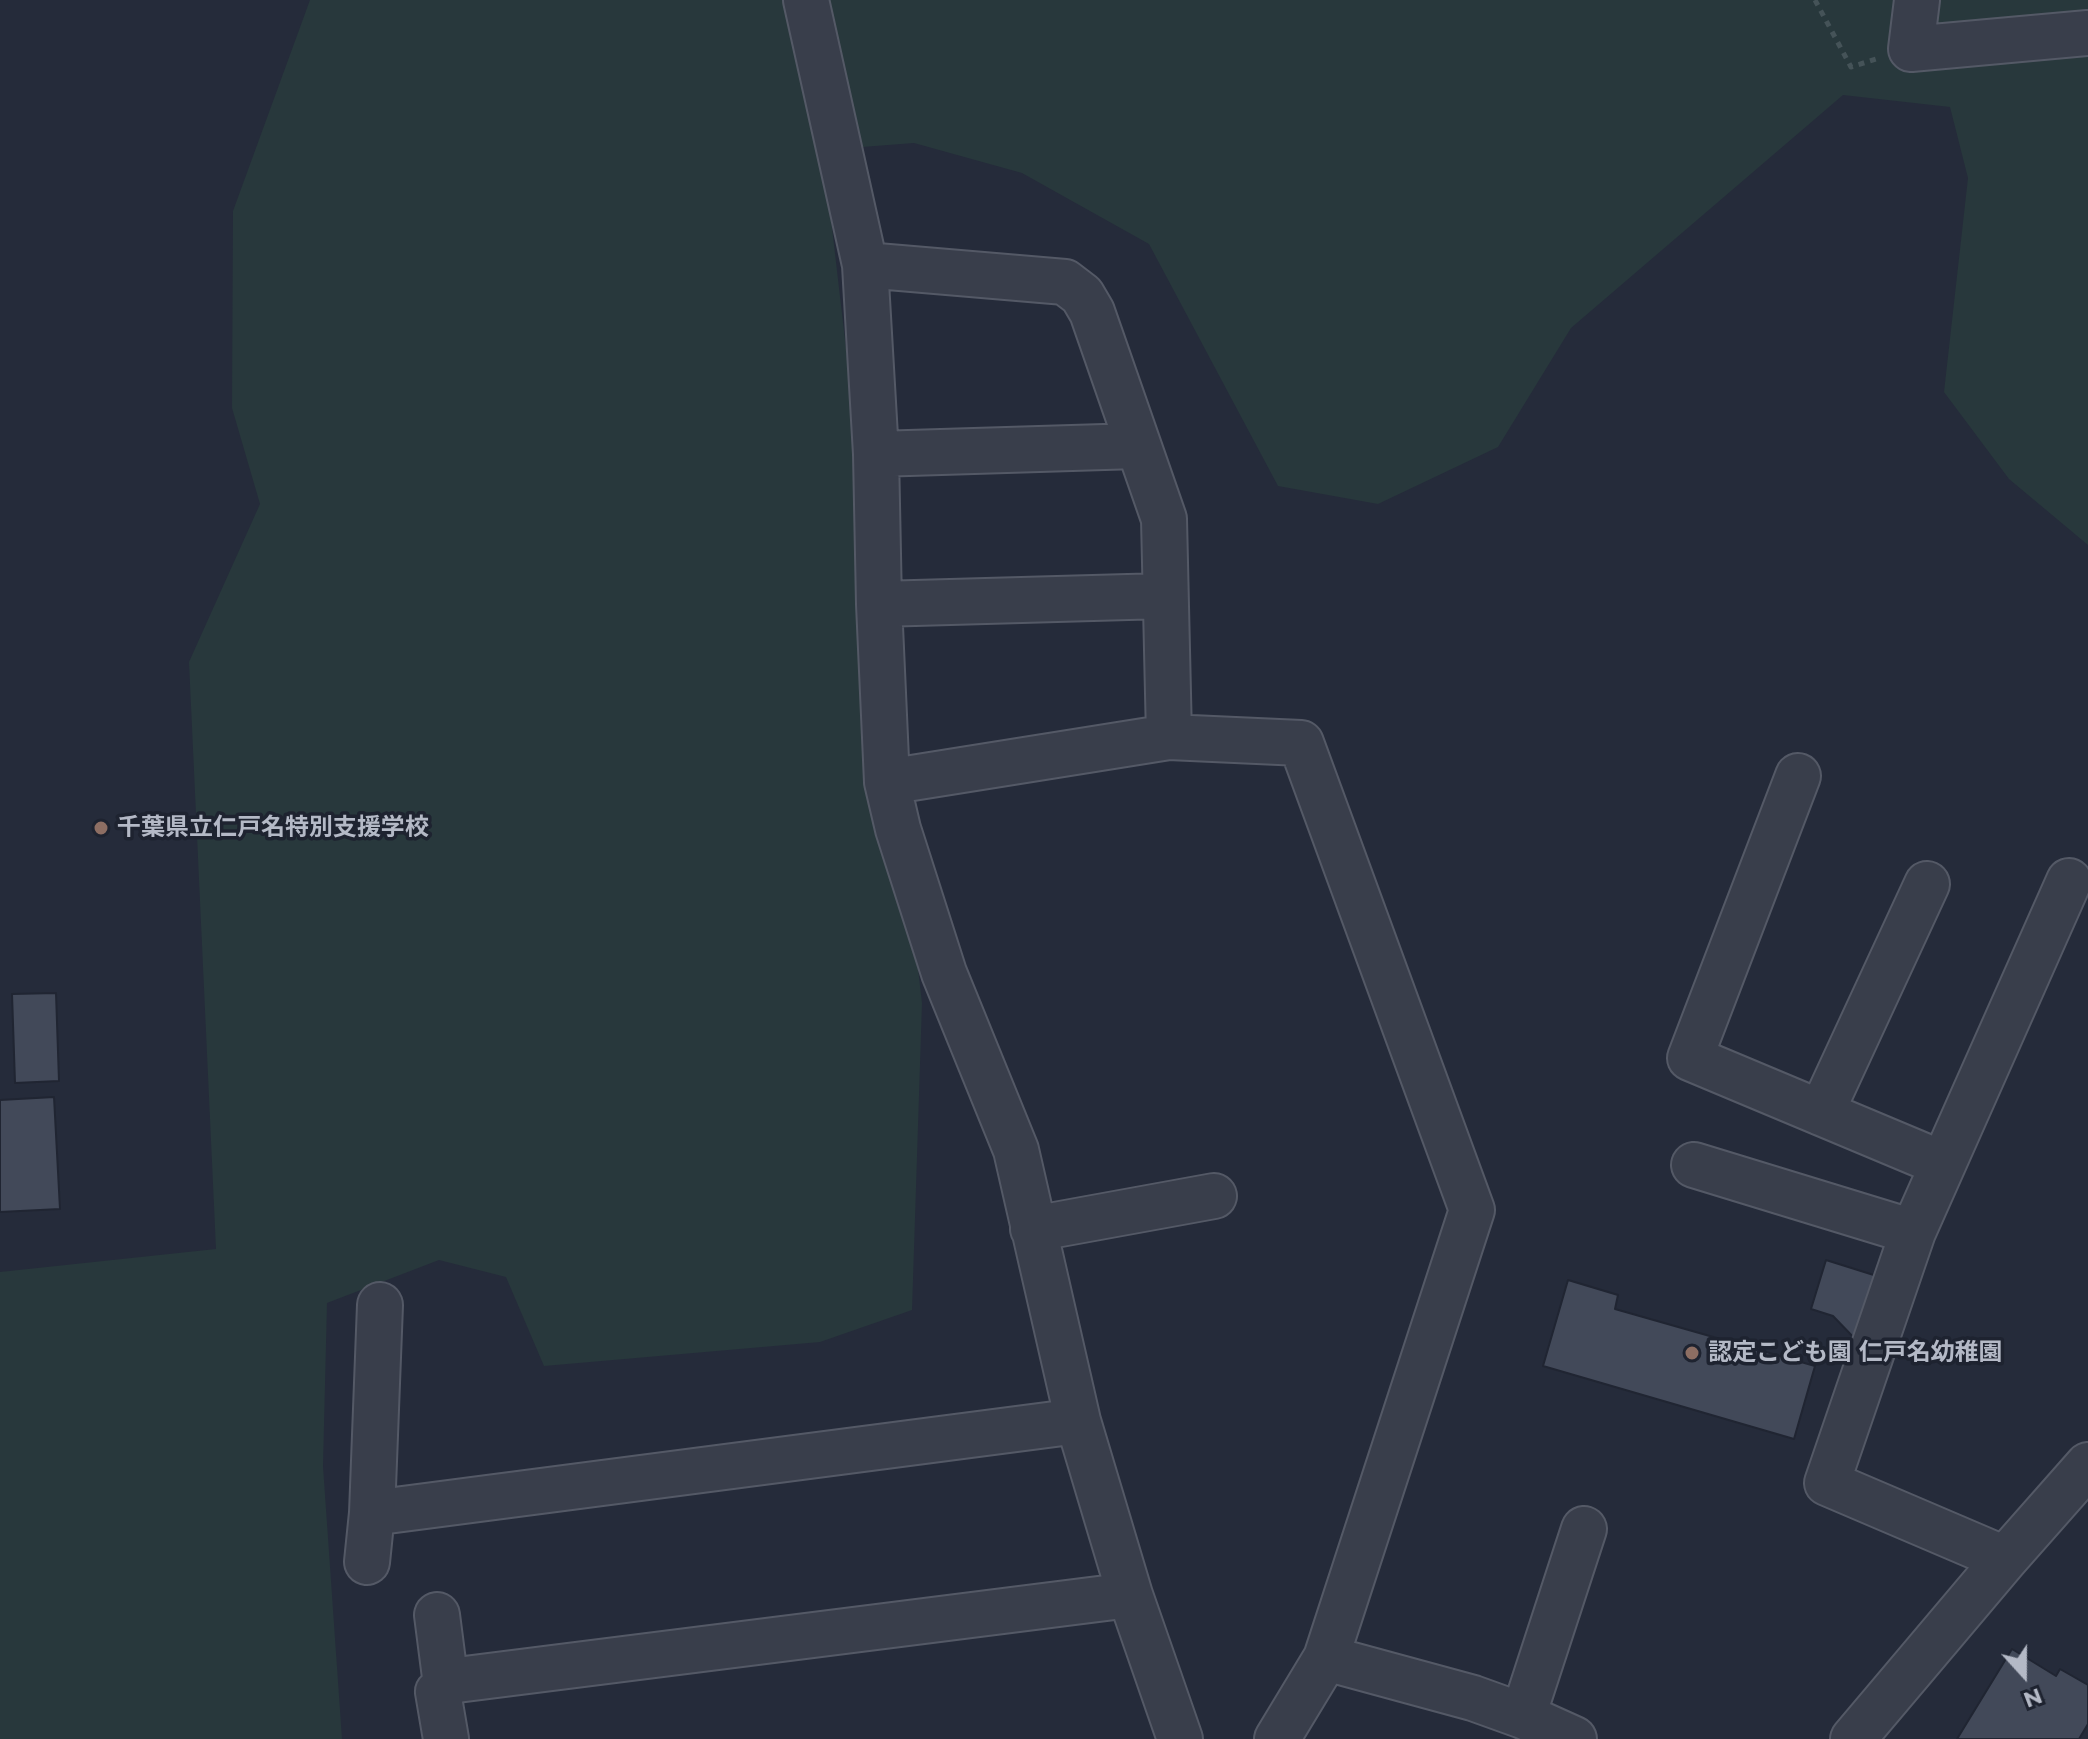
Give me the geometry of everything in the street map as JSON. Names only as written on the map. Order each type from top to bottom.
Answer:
[{"type":"street","points":[[806,0],[865,265],[876,454],[887,782],[898,829],[944,973],[1016,1150],[1078,1421],[1130,1595],[1180,1739]]},
{"type":"street","points":[[1917,0],[1911,49],[2088,33]]},
{"type":"street","points":[[865,265],[1065,282],[1082,295],[1092,312],[1164,519],[1169,737]]},
{"type":"street","points":[[876,454],[1137,446]]},
{"type":"street","points":[[879,604],[1164,596]]},
{"type":"street","points":[[887,782],[1169,737],[1301,743],[1472,1210],[1326,1658],[1277,1739]]},
{"type":"street","points":[[1798,776],[1690,1058],[1943,1164]]},
{"type":"street","points":[[2005,1559],[1827,1483],[1913,1232],[2069,881]]},
{"type":"street","points":[[1821,1113],[1927,884]]},
{"type":"street","points":[[1694,1165],[1913,1232]]},
{"type":"street","points":[[1033,1229],[1214,1196]]},
{"type":"street","points":[[367,1562],[372,1513],[380,1305]]},
{"type":"street","points":[[372,1513],[1078,1421]]},
{"type":"street","points":[[1853,1739],[2005,1559],[2079,1488]]},
{"type":"street","points":[[1326,1658],[1473,1698],[1549,1731],[1584,1529]]},
{"type":"street","points":[[446,1739],[438,1692],[457,1680],[1130,1595]]},
{"type":"street","points":[[437,1615],[446,1685]]},
{"type":"path","points":[[1815,0],[1851,67],[1911,49]]},
{"type":"shaded area","points":[[310,0],[2088,0],[2088,545],[2009,479],[1944,392],[1968,178],[1950,107],[1843,95],[1571,328],[1498,447],[1378,504],[1278,486],[1149,244],[1022,173],[914,143],[823,150],[922,1003],[912,1310],[820,1342],[544,1366],[506,1277],[439,1260],[327,1303],[323,1466],[342,1739],[0,1739],[0,1272],[216,1249],[189,662],[260,504],[232,408],[233,211]]},
{"type":"building","points":[[56,993],[59,1081],[15,1083],[12,994]]},
{"type":"building","points":[[54,1097],[60,1209],[0,1212],[0,1100]]},
{"type":"building","points":[[1826,1260],[1880,1277],[1859,1343],[1833,1316],[1811,1309]]},
{"type":"building","points":[[1568,1280],[1618,1295],[1615,1309],[1815,1366],[1794,1439],[1543,1366]]},
{"type":"building","points":[[2012,1649],[2056,1676],[2060,1669],[2088,1685],[2088,1724],[2079,1739],[1957,1739]]},
{"type":"place","name":"千葉県立仁戸名特別支援学校","points":[[101,828]]},
{"type":"place","name":"認定こども園 仁戸名幼稚園","points":[[1692,1353]]}]
